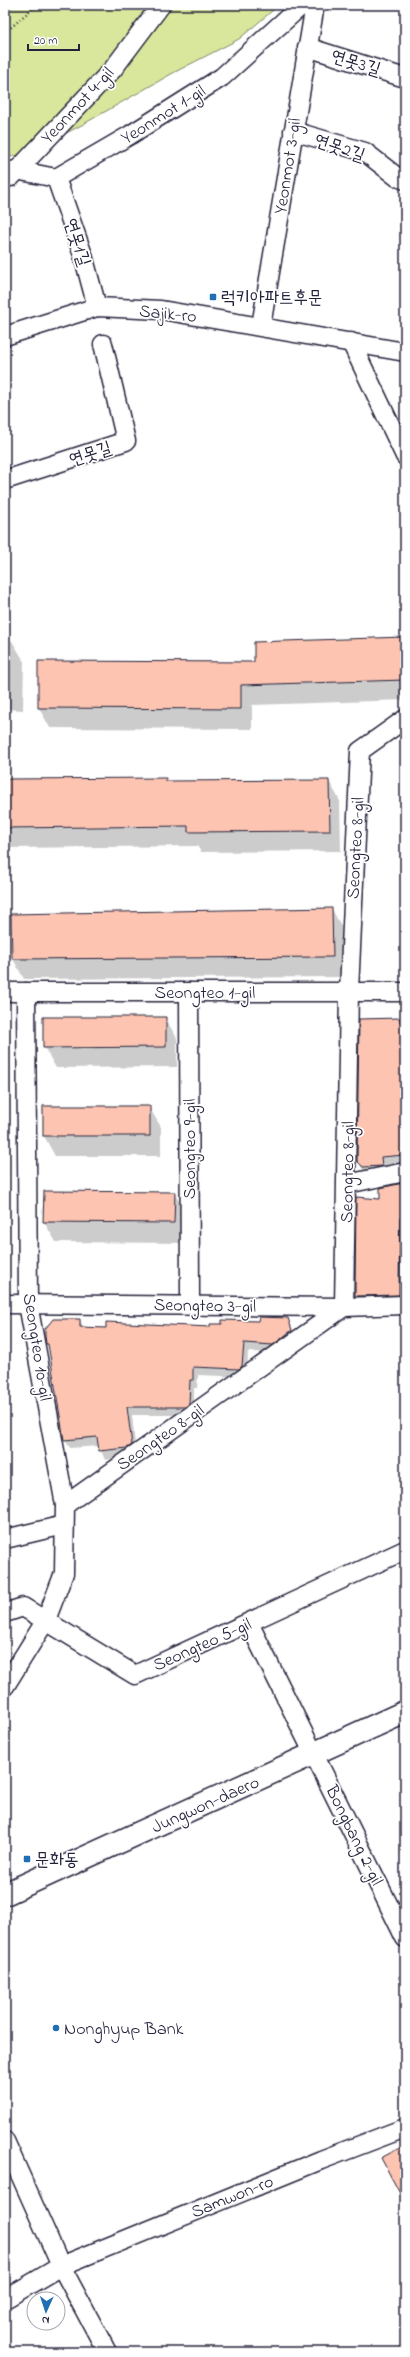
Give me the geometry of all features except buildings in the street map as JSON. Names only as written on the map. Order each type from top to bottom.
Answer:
[{"type":"street","name":"Yeonmot 4-gil","points":[[9,176],[113,69],[161,5]]},
{"type":"street","name":"Yeonmot 1-gil","points":[[56,178],[130,135],[222,77],[302,5]]},
{"type":"street","name":"Yeonmot 3-gil","points":[[261,326],[306,47],[315,5]]},
{"type":"street","name":"연못3길","points":[[306,47],[405,78]]},
{"type":"street","name":"연못2길","points":[[293,131],[365,152],[397,177],[405,180]]},
{"type":"street","points":[[9,176],[56,178]]},
{"type":"street","name":"연못1길","points":[[56,178],[83,255],[96,307]]},
{"type":"street","name":"Sajik-ro","points":[[5,336],[96,307],[161,310],[405,352]]},
{"type":"street","points":[[350,342],[405,456]]},
{"type":"street","name":"연못길","points":[[5,480],[126,441],[103,344]]},
{"type":"street","name":"Seongteo 8-gil","points":[[65,1505],[344,1307],[349,991],[360,751],[405,719]]},
{"type":"street","name":"Seongteo 1-gil","points":[[5,992],[405,992]]},
{"type":"street","name":"Seongteo 10-gil","points":[[5,1686],[46,1620],[64,1573],[65,1505],[28,1304],[26,992]]},
{"type":"street","name":"Seongteo 9-gil","points":[[189,992],[190,1305]]},
{"type":"street","points":[[347,1184],[405,1172]]},
{"type":"street","name":"Seongteo 3-gil","points":[[5,1304],[344,1307],[405,1305]]},
{"type":"street","points":[[5,1538],[64,1525]]},
{"type":"street","name":"Seongteo 5-gil","points":[[5,1614],[23,1607],[135,1675],[405,1550]]},
{"type":"street","name":"Bongbang 2-gil","points":[[249,1623],[405,1938]]},
{"type":"street","name":"Jungwon-daero","points":[[5,1894],[405,1712]]},
{"type":"street","name":"Samwon-ro","points":[[5,2299],[61,2266],[321,2160],[405,2128]]},
{"type":"street","points":[[5,2141],[61,2266],[107,2352]]},
{"type":"path","points":[[5,33],[36,5]]},
{"type":"green space","points":[[5,5],[279,5],[239,39],[173,73],[80,126],[27,153],[5,158]]},
{"type":"place","name":"럭키아파트후문","points":[[213,297]]},
{"type":"place","name":"문화동","points":[[27,1859]]},
{"type":"place","name":"Nonghyup Bank","points":[[56,2028]]}]
